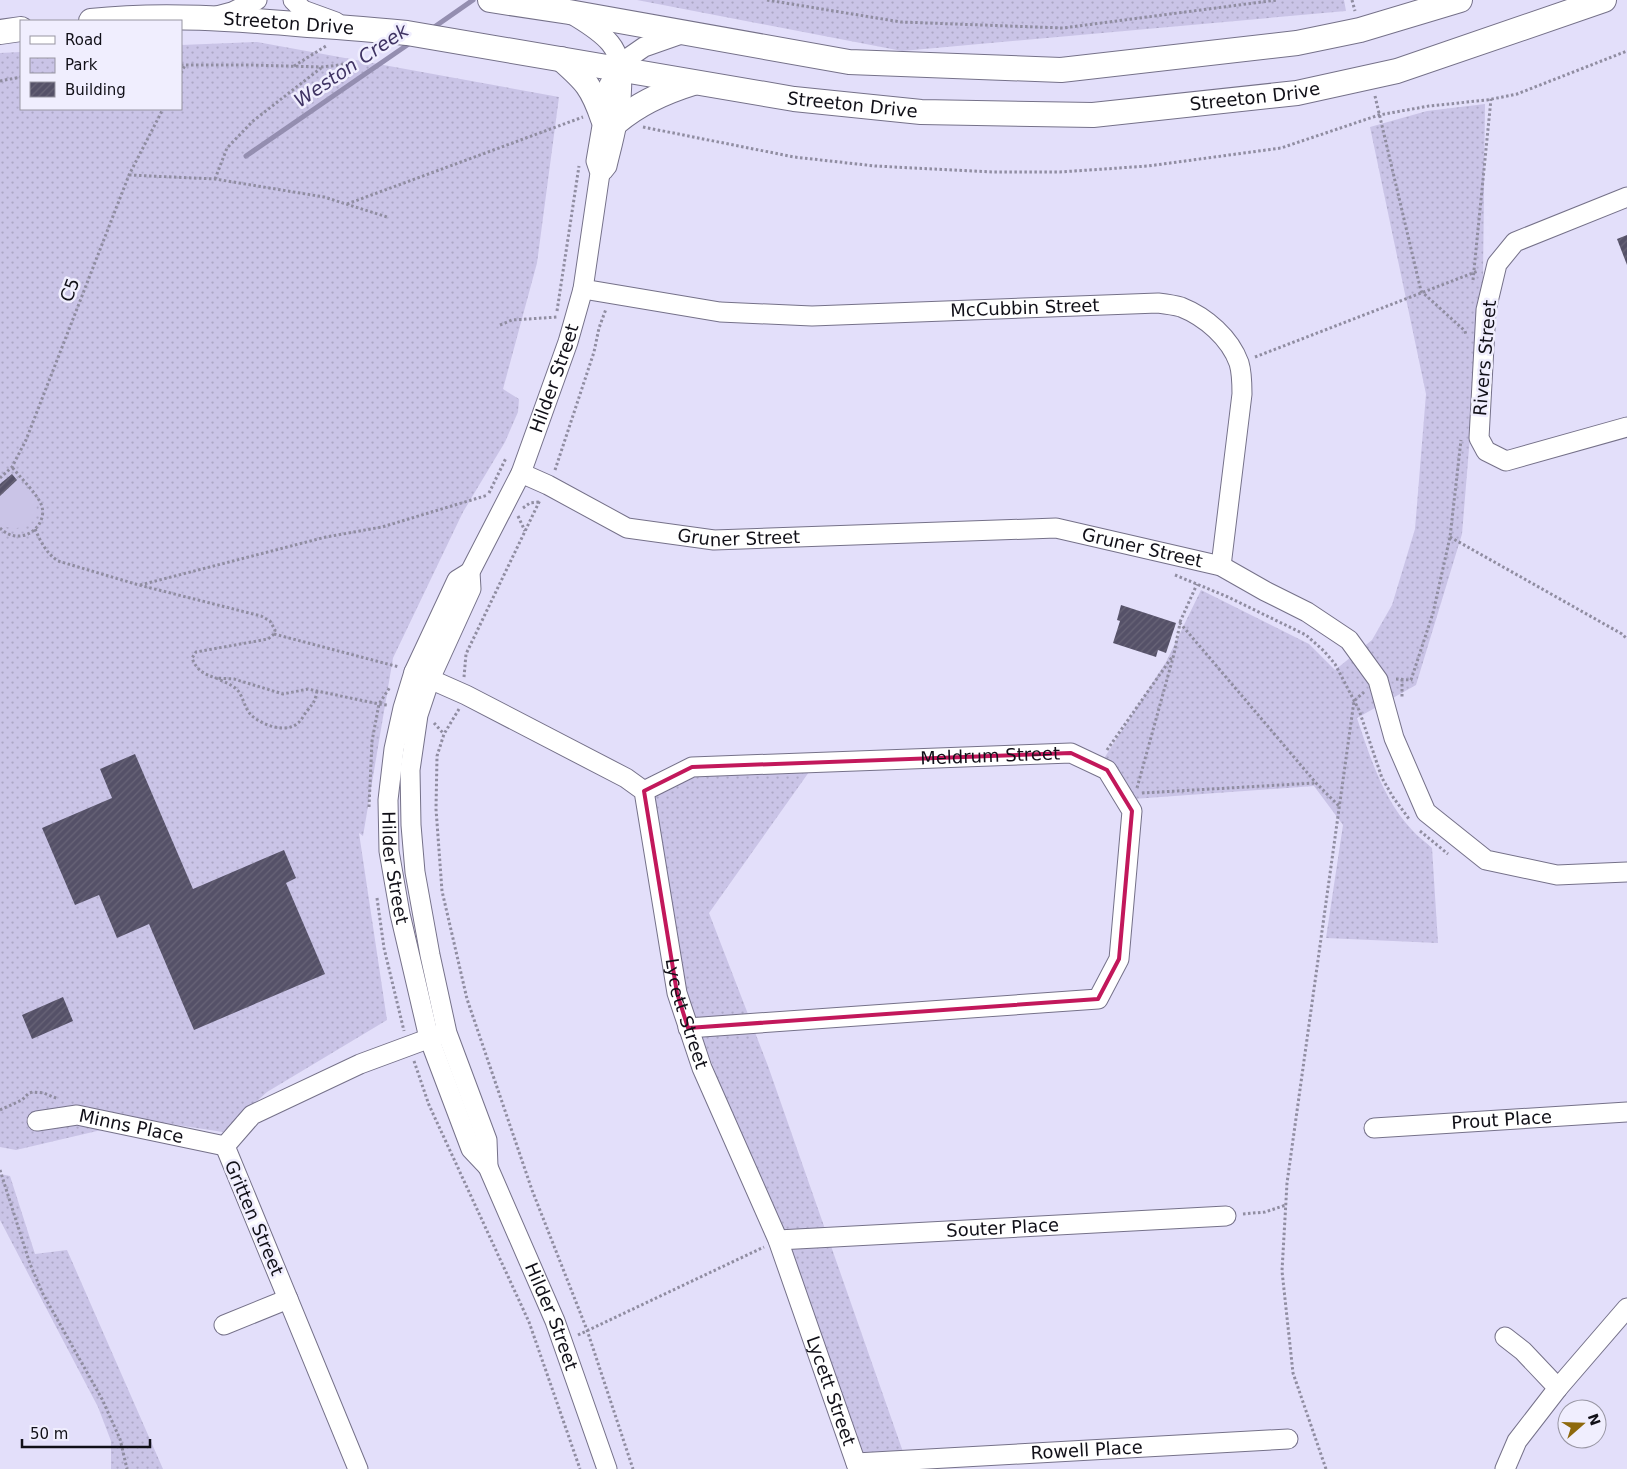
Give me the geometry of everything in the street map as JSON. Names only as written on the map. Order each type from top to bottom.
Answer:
[{"type":"main road","points":[[490,0],[569,12],[848,62],[1061,70],[1297,43],[1360,30],[1460,0]]},
{"type":"main road","name":"Streeton Drive","points":[[109,20],[214,17],[349,27],[407,33],[794,99],[920,112],[1093,115],[1298,93],[1398,71],[1604,0]]},
{"type":"main road","points":[[0,32],[20,29]]},
{"type":"main road","points":[[560,58],[584,79],[592,90],[598,121],[665,92],[697,82]]},
{"type":"street","points":[[214,17],[232,12],[257,0]]},
{"type":"street","points":[[293,0],[303,10],[349,27]]},
{"type":"street","name":"Hilder Street","points":[[569,12],[596,30],[610,43],[618,57],[622,90],[598,121],[607,166],[600,174],[583,289],[560,322],[568,342],[521,473],[470,572],[457,580],[409,670],[411,712],[410,770],[415,872],[438,1035],[487,1140],[488,1167],[555,1321],[607,1469]]},
{"type":"street","points":[[620,69],[631,56],[644,47],[684,33]]},
{"type":"street","name":"Rivers Street","points":[[1627,197],[1515,242],[1497,264],[1486,310],[1479,438],[1486,451],[1506,461],[1627,428]]},
{"type":"street","name":"McCubbin Street","points":[[583,289],[720,312],[812,316],[1158,303],[1179,306],[1204,320],[1220,334],[1230,346],[1238,363],[1242,394],[1221,566]]},
{"type":"street","name":"Gruner Street","points":[[521,473],[548,485],[627,528],[714,540],[1056,528],[1221,566],[1307,612],[1349,640],[1378,680],[1394,738],[1426,812],[1486,860],[1557,875],[1627,872]]},
{"type":"street","points":[[409,670],[466,695],[626,778],[644,791]]},
{"type":"street","name":"Meldrum Street","points":[[644,791],[692,767],[1071,753],[1107,770],[1132,811],[1119,960],[1098,999],[688,1028]]},
{"type":"street","name":"Lycett Street","points":[[644,791],[677,993],[688,1028],[702,1068],[778,1240],[857,1466]]},
{"type":"street","name":"Gritten Street","points":[[358,1469],[224,1146],[252,1115],[360,1064],[438,1035]]},
{"type":"street","name":"Prout Place","points":[[1374,1128],[1627,1112]]},
{"type":"street","name":"Minns Place","points":[[37,1121],[77,1115],[224,1146]]},
{"type":"street","name":"Souter Place","points":[[778,1240],[1226,1216]]},
{"type":"street","points":[[224,1325],[288,1298]]},
{"type":"street","points":[[1506,1469],[1517,1441],[1558,1388],[1627,1308]]},
{"type":"street","points":[[1505,1337],[1523,1351],[1558,1388]]},
{"type":"street","name":"Rowell Place","points":[[857,1466],[1288,1439]]},
{"type":"path","points":[[767,0],[901,22],[1063,28],[1277,0]]},
{"type":"path","points":[[347,204],[598,121],[794,157],[875,166],[992,172],[1060,172],[1148,166],[1281,148],[1380,115],[1517,94],[1627,51]]},
{"type":"path","points":[[183,65],[322,68],[356,63]]},
{"type":"path","points":[[215,179],[226,148],[253,121],[322,68]]},
{"type":"path","points":[[0,81],[20,77]]},
{"type":"path","points":[[1373,89],[1421,292],[1465,331],[1468,341],[1469,331]]},
{"type":"path","points":[[1473,282],[1490,99]]},
{"type":"path","name":"C5","points":[[0,478],[12,466],[26,440],[129,176],[162,110]]},
{"type":"path","points":[[500,325],[512,320],[560,322],[579,164]]},
{"type":"path","points":[[129,176],[215,179],[324,197],[387,217]]},
{"type":"path","points":[[1238,363],[1497,264]]},
{"type":"path","points":[[612,294],[599,328],[594,352],[558,464],[466,654],[464,680],[466,695],[444,734],[437,756],[436,809],[442,891],[467,999],[532,1190],[587,1330],[633,1469]]},
{"type":"path","points":[[1326,1469],[1293,1373],[1282,1271],[1287,1183],[1354,701],[1378,680],[1411,680],[1433,614],[1450,537],[1461,438]]},
{"type":"path","points":[[484,503],[510,451]]},
{"type":"path","points":[[0,528],[7,535],[15,537],[27,534],[35,529],[41,520],[41,503],[12,466]]},
{"type":"path","points":[[139,585],[326,537],[382,527],[488,495]]},
{"type":"path","points":[[525,531],[517,514],[519,511],[530,503],[539,502],[548,506]]},
{"type":"path","points":[[35,529],[46,551],[58,561],[139,585],[261,616],[274,625],[274,634]]},
{"type":"path","points":[[1450,537],[1622,634],[1627,639]]},
{"type":"path","points":[[1172,574],[1228,597],[1306,635],[1324,651],[1335,664],[1359,710],[1382,778],[1413,824]]},
{"type":"path","points":[[1196,584],[1180,622],[1174,654],[1136,793],[1316,783]]},
{"type":"path","points":[[1180,622],[1316,783],[1340,806]]},
{"type":"path","points":[[274,634],[409,670]]},
{"type":"path","points":[[274,634],[268,639],[196,652],[192,658],[196,668],[204,674],[234,687],[238,691],[247,710],[253,716],[279,728],[292,726],[300,722],[314,703],[317,691]]},
{"type":"path","points":[[1096,765],[1174,654]]},
{"type":"path","points":[[216,678],[234,679],[283,694],[308,689],[379,704],[411,712],[434,722],[444,734]]},
{"type":"path","points":[[1402,679],[1402,702]]},
{"type":"path","points":[[379,704],[393,682]]},
{"type":"path","points":[[1419,830],[1445,852],[1454,857]]},
{"type":"path","points":[[0,1170],[30,1264],[43,1294],[102,1399],[120,1439],[127,1469]]},
{"type":"path","points":[[1226,1216],[1264,1212],[1286,1205]]},
{"type":"path","points":[[540,1352],[778,1240]]},
{"type":"highlighted area","points":[[1071,753],[1107,770],[1132,811],[1119,959],[1098,999],[688,1028],[677,993],[644,791],[692,767]]},
{"type":"green space","points":[[637,0],[1344,0],[1346,11],[902,51]]},
{"type":"green space","points":[[257,42],[559,97],[537,263],[503,389],[519,399],[518,412],[505,442],[463,512],[393,658],[363,836],[359,833],[387,1020],[267,1092],[223,1132],[144,1120],[16,1150],[0,1147],[0,53],[20,52],[20,110],[182,110],[182,45]]},
{"type":"green space","points":[[1485,104],[1483,278],[1462,534],[1416,685],[1357,718],[1379,777],[1393,805],[1412,830],[1432,848],[1438,943],[1326,938],[1343,825],[1314,786],[1133,799],[1103,760],[1166,662],[1201,590],[1309,644],[1335,670],[1372,640],[1392,605],[1415,529],[1426,394],[1370,127],[1427,111]]},
{"type":"green space","points":[[20,481],[30,492],[37,508],[32,521],[27,525],[14,528],[7,527],[0,524],[0,498]]},
{"type":"green space","points":[[809,772],[709,913],[768,1066],[909,1469],[860,1458],[688,1000],[649,791],[696,776]]},
{"type":"green space","points":[[0,1174],[10,1176],[35,1254],[67,1250],[163,1469],[111,1469],[111,1441],[98,1407],[0,1220]]},
{"type":"building","points":[[1627,235],[1627,265],[1617,239]]},
{"type":"building","points":[[12,474],[17,480],[0,496],[0,484]]},
{"type":"building","points":[[1121,605],[1176,623],[1166,653],[1158,650],[1156,657],[1113,643],[1120,621],[1117,620]]},
{"type":"building","points":[[135,754],[193,889],[284,850],[296,878],[286,883],[325,974],[194,1030],[149,924],[117,938],[99,895],[75,905],[42,828],[112,798],[100,769]]},
{"type":"building","points":[[63,997],[73,1021],[32,1039],[22,1015]]},
{"type":"waterway","name":"Weston Creek","points":[[430,30],[473,0]]},
{"type":"waterway","name":"Weston Creek","points":[[246,156],[413,41]]}]
